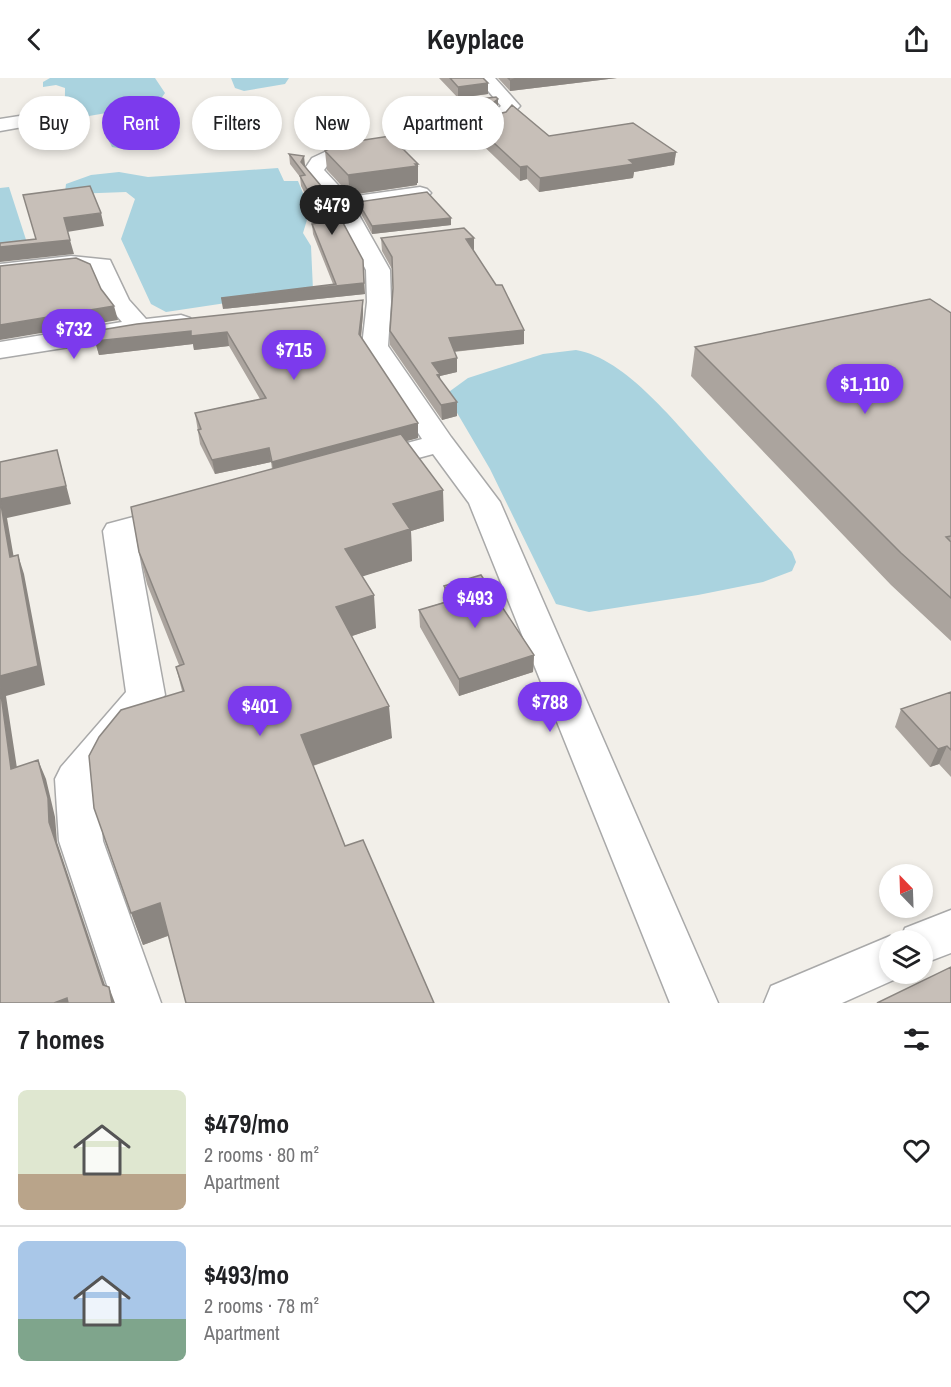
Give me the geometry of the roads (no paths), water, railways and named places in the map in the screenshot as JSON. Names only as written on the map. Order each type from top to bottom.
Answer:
[{"type":"street","points":[[486,78],[511,106],[498,118],[391,146],[334,154],[319,162],[314,170],[366,229],[378,270],[368,304],[375,346],[440,443],[484,502],[694,1003]]},
{"type":"street","points":[[0,125],[18,122]]},
{"type":"street","points":[[366,229],[420,193]]},
{"type":"street","points":[[0,271],[71,263],[102,266],[118,303],[140,327]]},
{"type":"street","points":[[0,350],[140,327],[208,320]]},
{"type":"street","points":[[337,471],[440,443]]},
{"type":"street","points":[[138,1003],[81,841],[76,779],[146,695],[119,531],[211,506]]},
{"type":"street","points":[[933,938],[951,930]]},
{"type":"street","points":[[788,1003],[879,963]]},
{"type":"water","points":[[50,78],[155,78],[165,93],[163,96],[102,96],[102,114],[90,116],[90,96],[65,96],[65,88],[56,85],[43,87],[43,82]]},
{"type":"water","points":[[231,78],[289,78],[285,84],[244,91],[235,88]]},
{"type":"water","points":[[278,168],[284,181],[298,181],[310,210],[303,233],[311,246],[313,290],[166,312],[151,304],[121,239],[135,199],[126,192],[72,194],[65,192],[66,184],[91,175],[119,172],[148,177]]},
{"type":"water","points":[[9,187],[29,249],[0,254],[0,188]]},
{"type":"water","points":[[576,350],[595,356],[614,366],[667,413],[792,552],[796,562],[792,571],[763,582],[589,612],[556,604],[490,469],[446,394],[468,378],[543,354]]}]
